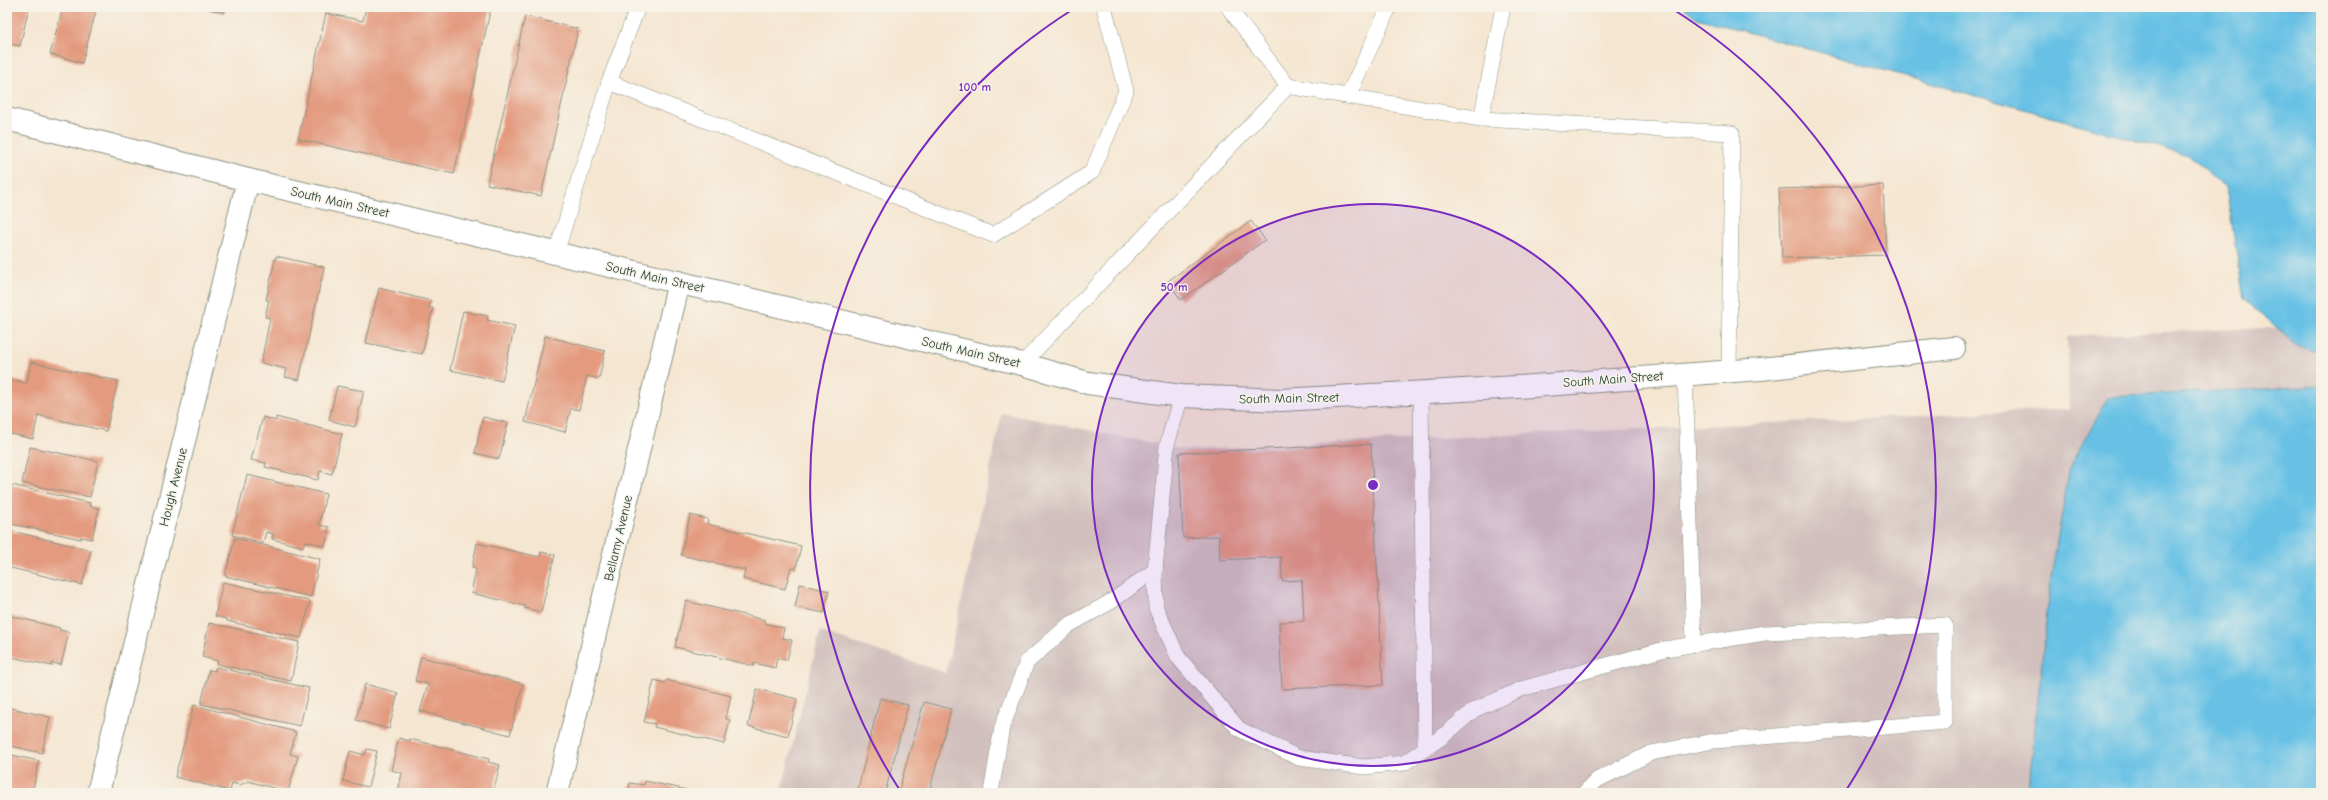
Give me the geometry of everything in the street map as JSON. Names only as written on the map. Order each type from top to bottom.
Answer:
[{"type":"street","name":"South Main Street","points":[[7,119],[248,180],[1022,364],[1088,383],[1182,396],[1281,400],[1392,395],[1421,391],[1518,387],[1685,374],[1954,348]]},
{"type":"street","name":"Hough Avenue","points":[[98,793],[248,180]]},
{"type":"street","name":"Bellamy Avenue","points":[[557,793],[679,282]]},
{"type":"lane","points":[[556,254],[608,82],[638,7]]},
{"type":"lane","points":[[608,82],[993,235],[1092,172],[1126,91],[1104,7]]},
{"type":"lane","points":[[1228,7],[1288,86],[1482,119],[1732,133],[1730,370]]},
{"type":"lane","points":[[1348,96],[1389,7]]},
{"type":"lane","points":[[1482,119],[1503,7]]},
{"type":"lane","points":[[1022,364],[1288,86]]},
{"type":"lane","points":[[1685,374],[1694,644]]},
{"type":"lane","points":[[1421,391],[1425,749]]},
{"type":"lane","points":[[1182,396],[1167,445],[1155,570],[1156,608],[1178,657],[1239,729],[1299,758],[1364,767],[1404,763],[1425,749],[1474,710],[1521,689],[1665,649],[1765,633],[1945,625],[1945,722],[1714,741],[1651,753],[1597,780],[1584,793]]},
{"type":"lane","points":[[992,793],[1002,727],[1027,662],[1069,625],[1112,601],[1155,570]]},
{"type":"shaded area","points":[[2321,326],[2321,793],[781,793],[820,632],[946,673],[1002,413],[1187,450],[2069,409],[2067,336]]},
{"type":"water","points":[[1683,7],[2321,7],[2321,354],[2297,345],[2244,299],[2226,187],[2188,155],[1697,18]]},
{"type":"water","points":[[2321,386],[2321,793],[2024,793],[2030,776],[2050,584],[2070,466],[2108,397]]},
{"type":"building","points":[[7,7],[29,7],[20,46],[7,44]]},
{"type":"building","points":[[63,7],[97,7],[82,63],[50,54]]},
{"type":"building","points":[[201,7],[226,7],[224,13]]},
{"type":"building","points":[[366,7],[491,7],[454,174],[298,139],[326,13],[363,21]]},
{"type":"building","points":[[525,16],[578,29],[541,196],[487,184]]},
{"type":"building","points":[[1883,185],[1886,255],[1782,258],[1779,189]]},
{"type":"building","points":[[1251,221],[1265,240],[1181,300],[1168,281]]},
{"type":"building","points":[[276,256],[324,267],[299,380],[285,377],[287,369],[261,363],[270,318],[265,317],[269,300],[266,300]]},
{"type":"building","points":[[379,288],[431,301],[429,308],[433,308],[422,354],[366,343]]},
{"type":"building","points":[[463,311],[488,316],[487,320],[515,326],[502,381],[450,370]]},
{"type":"building","points":[[545,336],[605,351],[599,379],[587,376],[579,410],[571,408],[565,432],[525,422]]},
{"type":"building","points":[[31,362],[118,381],[106,431],[38,415],[33,439],[7,433],[7,379],[27,383]]},
{"type":"building","points":[[337,386],[364,391],[355,427],[329,420]]},
{"type":"building","points":[[263,417],[276,421],[276,417],[342,434],[332,474],[320,471],[318,480],[265,467],[266,463],[251,460]]},
{"type":"building","points":[[483,417],[508,423],[499,459],[475,453]]},
{"type":"building","points":[[1371,444],[1383,685],[1282,689],[1279,622],[1304,621],[1302,580],[1282,581],[1281,557],[1220,560],[1219,536],[1183,538],[1179,453]]},
{"type":"building","points":[[30,447],[98,461],[90,497],[22,483]]},
{"type":"building","points":[[247,475],[326,494],[319,525],[329,527],[325,546],[305,541],[303,547],[272,539],[273,534],[266,532],[263,543],[232,535]]},
{"type":"building","points":[[12,485],[90,503],[89,506],[99,508],[92,539],[81,537],[81,539],[7,523],[7,488],[11,489]]},
{"type":"building","points":[[690,515],[708,519],[707,524],[801,546],[796,569],[791,568],[785,589],[743,579],[745,570],[681,555]]},
{"type":"building","points":[[7,530],[91,550],[82,585],[7,567]]},
{"type":"building","points":[[235,538],[320,559],[311,597],[225,576]]},
{"type":"building","points":[[477,543],[540,557],[541,552],[555,555],[541,612],[524,608],[525,606],[471,593],[476,569],[472,568]]},
{"type":"building","points":[[223,582],[310,601],[301,638],[227,621],[227,619],[215,616]]},
{"type":"building","points":[[800,584],[829,591],[824,613],[795,607]]},
{"type":"building","points":[[686,601],[765,620],[764,623],[784,628],[782,638],[792,640],[787,660],[777,658],[775,668],[754,663],[754,666],[675,647]]},
{"type":"building","points":[[7,615],[60,628],[59,630],[69,632],[61,665],[52,663],[52,666],[7,656]]},
{"type":"building","points":[[209,623],[299,642],[291,681],[217,664],[218,661],[202,657]]},
{"type":"building","points":[[421,657],[523,684],[510,735],[420,711],[428,684],[415,681]]},
{"type":"building","points":[[216,667],[309,688],[300,726],[201,704],[209,670],[215,671]]},
{"type":"building","points":[[654,680],[665,683],[666,680],[731,696],[726,719],[730,720],[724,744],[654,727],[655,724],[644,722]]},
{"type":"building","points":[[365,684],[398,693],[389,729],[356,720]]},
{"type":"building","points":[[757,689],[797,699],[788,736],[748,726]]},
{"type":"building","points":[[880,698],[908,705],[885,793],[857,793]]},
{"type":"building","points":[[924,702],[951,709],[929,793],[898,793]]},
{"type":"building","points":[[194,705],[296,732],[290,754],[298,756],[288,792],[248,781],[240,785],[232,783],[230,791],[175,777]]},
{"type":"building","points":[[7,707],[50,717],[42,753],[7,745]]},
{"type":"building","points":[[399,738],[409,741],[410,739],[489,759],[488,762],[500,765],[493,793],[398,792],[402,773],[391,770]]},
{"type":"building","points":[[367,749],[377,751],[368,787],[343,781],[350,751],[365,755]]},
{"type":"building","points":[[7,754],[39,761],[32,793],[7,793]]},
{"type":"building","points":[[645,781],[697,793],[628,793],[630,783],[644,785]]},
{"type":"building","points":[[175,790],[185,792],[186,790],[197,793],[174,793]]}]
